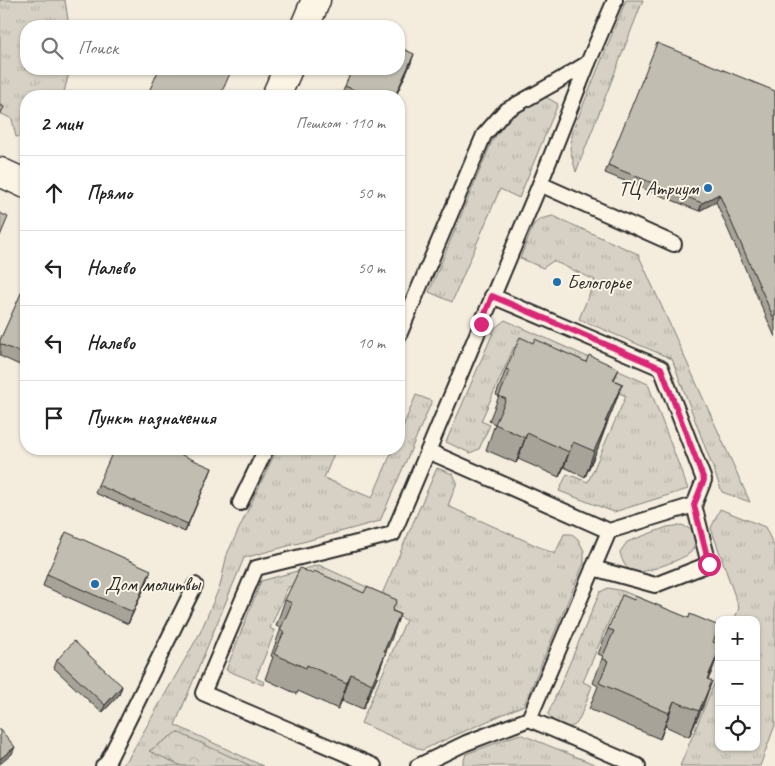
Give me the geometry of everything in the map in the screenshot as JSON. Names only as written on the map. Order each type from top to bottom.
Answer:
[{"type":"street","points":[[308,20],[316,0]]},
{"type":"street","points":[[279,90],[285,75]]},
{"type":"street","points":[[0,172],[20,181]]},
{"type":"lane","points":[[374,766],[203,693],[256,568],[392,534],[540,184],[615,0]]},
{"type":"lane","points":[[405,321],[484,135],[505,111],[588,63]]},
{"type":"lane","points":[[540,184],[674,244]]},
{"type":"lane","points":[[492,296],[661,368],[704,480],[694,505],[709,564],[654,586],[594,568]]},
{"type":"lane","points":[[428,451],[609,531],[694,505]]},
{"type":"lane","points":[[240,503],[263,455]]},
{"type":"lane","points":[[529,719],[609,531]]},
{"type":"lane","points":[[103,766],[107,763],[196,585]]},
{"type":"lane","points":[[418,766],[466,743],[529,719],[638,766]]},
{"type":"green space","points":[[0,0],[65,0],[68,20],[20,20],[20,75],[68,75],[65,90],[20,90],[20,136],[16,137],[12,119],[0,113]]},
{"type":"green space","points":[[626,0],[643,0],[576,172],[570,149],[573,130]]},
{"type":"green space","points":[[546,97],[558,104],[519,198],[500,189],[452,302],[429,292],[492,141],[509,118]]},
{"type":"green space","points":[[553,216],[638,254],[750,502],[722,492],[672,359],[579,319],[595,280],[553,261],[543,268],[520,258],[534,224],[540,219]]},
{"type":"green space","points":[[505,320],[648,384],[688,489],[614,512],[559,491],[567,474],[588,482],[626,396],[514,347],[481,421],[490,425],[479,449],[470,453],[446,442],[495,328]]},
{"type":"green space","points":[[416,395],[432,401],[380,521],[244,558],[175,725],[263,766],[120,766],[128,759],[200,633],[220,586],[227,554],[274,455],[334,455],[324,478],[372,498],[390,455],[405,455],[405,422]]},
{"type":"green space","points":[[437,468],[453,474],[457,482],[448,506],[555,554],[564,534],[572,534],[578,539],[584,551],[584,563],[524,705],[422,750],[361,723],[406,620],[322,581],[288,587],[270,628],[275,631],[256,678],[264,682],[263,685],[226,670],[261,581],[319,565],[382,594]]},
{"type":"green space","points":[[720,509],[765,527],[775,548],[775,725],[760,766],[680,766],[715,682],[715,751],[760,751],[760,616],[736,616],[739,608],[711,528]]},
{"type":"green space","points":[[682,525],[692,530],[697,539],[690,553],[657,568],[635,572],[628,569],[620,552],[627,542],[667,527]]},
{"type":"green space","points":[[608,588],[623,591],[715,629],[715,650],[615,607],[583,682],[592,686],[578,722],[568,728],[560,726],[548,714],[600,592]]},
{"type":"green space","points":[[177,732],[251,766],[182,766],[149,751]]},
{"type":"green space","points":[[520,734],[599,766],[462,766],[466,754]]},
{"type":"building","name":"ТЦ Атриум","points":[[657,43],[775,91],[775,321],[719,194],[702,203],[608,165]]},
{"type":"building","points":[[405,50],[414,54],[405,74]]},
{"type":"building","points":[[156,75],[229,75],[223,90],[150,90]]},
{"type":"building","points":[[350,75],[404,75],[398,90],[354,90],[345,86]]},
{"type":"building","points":[[0,105],[4,107],[0,115]]},
{"type":"building","points":[[0,213],[8,217],[0,236]]},
{"type":"building","points":[[20,295],[20,352],[0,344],[0,340]]},
{"type":"building","points":[[520,337],[533,343],[535,339],[586,362],[589,355],[619,369],[613,380],[622,384],[594,451],[573,442],[569,452],[527,433],[525,438],[495,424],[506,399],[499,396],[510,371],[506,369]]},
{"type":"building","points":[[111,455],[182,455],[212,468],[188,524],[98,485]]},
{"type":"building","name":"Дом молитвы","points":[[66,532],[151,570],[133,612],[47,574]]},
{"type":"building","points":[[300,568],[313,574],[314,571],[364,593],[367,587],[397,600],[392,611],[400,614],[372,684],[351,674],[347,683],[307,665],[306,668],[274,654],[284,632],[280,630],[292,603],[285,600]]},
{"type":"building","points":[[622,595],[634,600],[635,596],[689,618],[690,614],[715,624],[713,642],[715,643],[715,660],[707,679],[712,681],[699,711],[674,701],[669,713],[599,683],[608,661],[602,658],[614,631],[608,629]]},
{"type":"building","points":[[74,641],[122,686],[105,705],[57,660]]},
{"type":"building","points":[[0,729],[15,747],[0,759]]},
{"type":"place","name":"ТЦ Атриум","points":[[708,188]]},
{"type":"place","name":"Белогорье","points":[[557,282]]},
{"type":"place","name":"Дом молитвы","points":[[95,584]]},
{"type":"route","points":[[481,324],[492,296],[661,368],[704,480],[694,505],[709,564]]}]
